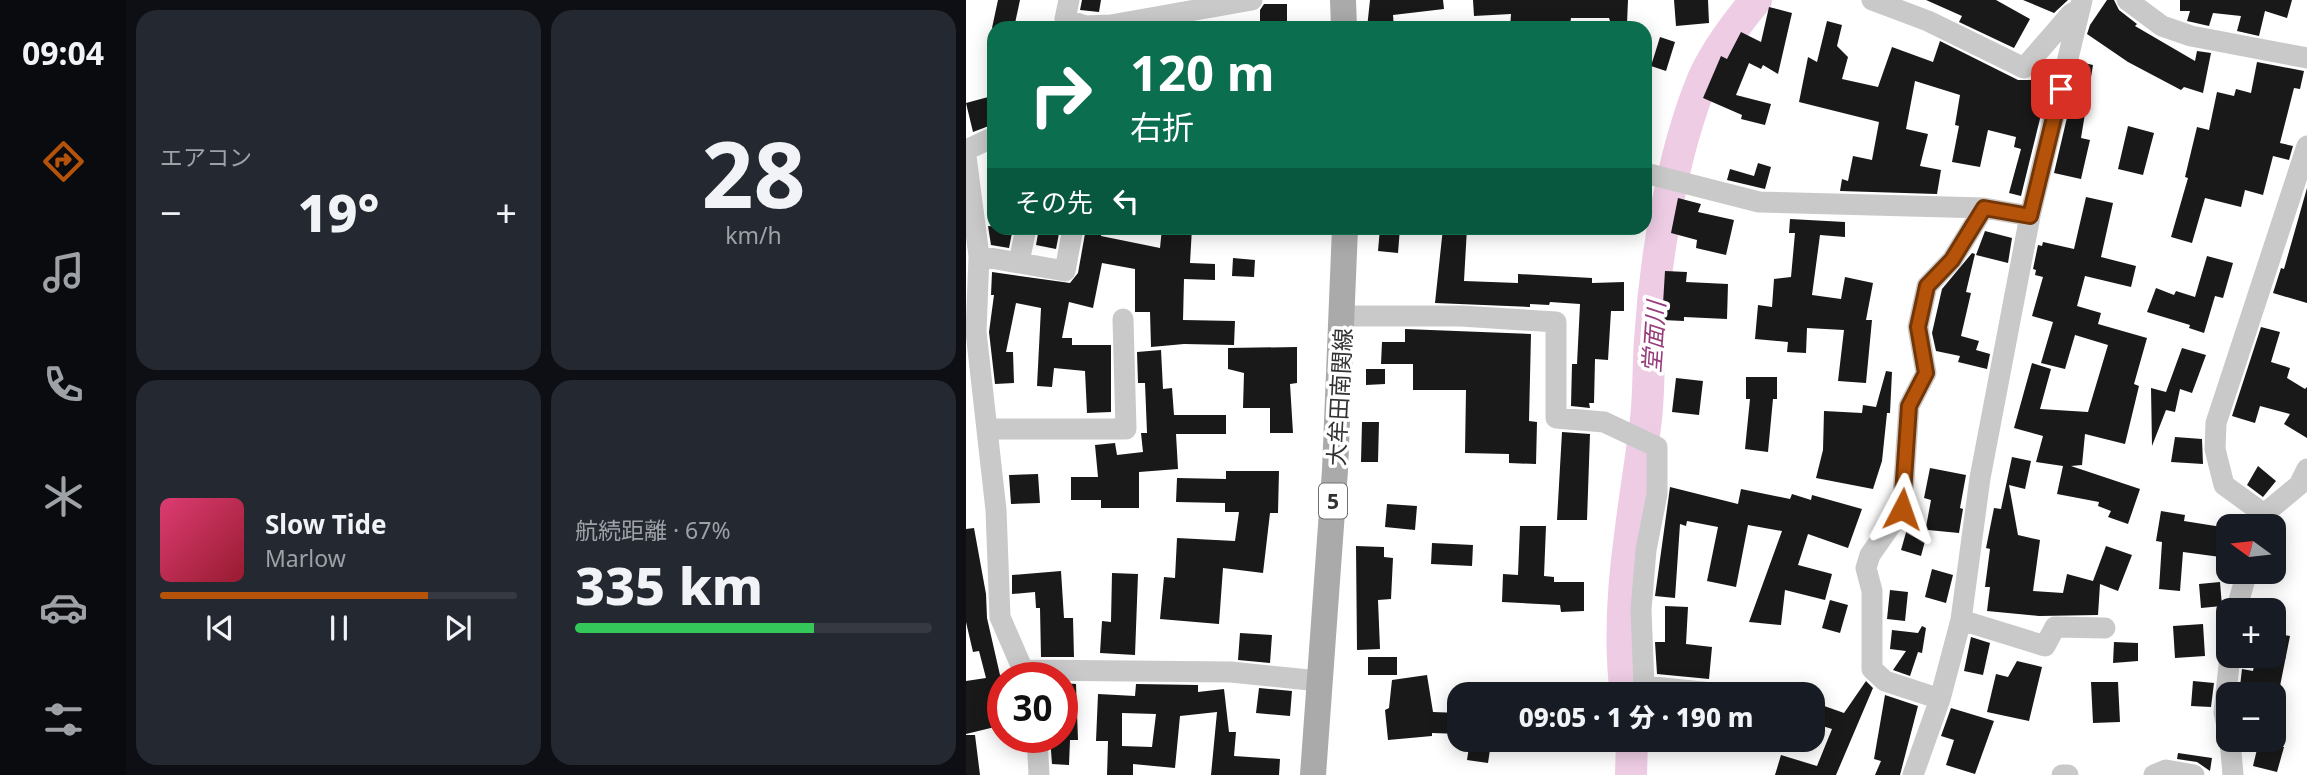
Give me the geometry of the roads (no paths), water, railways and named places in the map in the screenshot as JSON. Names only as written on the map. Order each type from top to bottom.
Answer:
[{"type":"main road","points":[[1343,0],[1343,21]]},
{"type":"main road","name":"大牟田南関線","points":[[1312,775],[1335,470],[1345,235]]},
{"type":"street","points":[[1142,21],[1252,0]]},
{"type":"street","points":[[1872,0],[1928,21],[2024,68],[2081,5]]},
{"type":"street","points":[[2127,0],[2162,26],[2190,36],[2307,58]]},
{"type":"street","points":[[1916,774],[1961,620],[1980,478],[2030,216],[2081,5]]},
{"type":"street","points":[[966,150],[987,140]]},
{"type":"street","points":[[2255,514],[2224,485],[2215,449],[2216,423],[2302,181],[2307,146]]},
{"type":"street","points":[[966,156],[970,212],[979,256],[971,330],[987,429],[1000,558],[1000,617],[1020,662]]},
{"type":"street","points":[[1653,174],[1759,202],[1984,208],[2030,216]]},
{"type":"street","points":[[1940,699],[1885,681],[1872,669],[1872,591],[1866,568],[1870,555],[1902,509],[1909,406],[1926,373],[1918,327],[1927,286],[1952,260],[1984,208]]},
{"type":"street","points":[[1019,262],[1025,235]]},
{"type":"street","points":[[979,256],[1065,271],[1072,235]]},
{"type":"street","points":[[1343,316],[1461,316],[1556,322],[1556,418],[1604,422],[1657,447],[1657,494],[1646,550],[1641,610],[1644,682]]},
{"type":"street","points":[[987,429],[1126,429],[1124,319]]},
{"type":"street","points":[[2269,514],[2299,485],[2307,468]]},
{"type":"street","points":[[1961,620],[2045,646],[2055,627],[2105,628]]},
{"type":"street","points":[[1078,673],[1231,672],[1319,681]]},
{"type":"street","points":[[2231,752],[2233,775]]},
{"type":"street","points":[[1038,753],[1039,775]]},
{"type":"street","points":[[2154,775],[2166,771],[2194,775]]},
{"type":"street","points":[[2062,775],[2068,775]]},
{"type":"waterway","name":"堂面川","points":[[1625,682],[1623,626],[1627,557],[1646,419],[1656,276],[1667,207],[1682,140],[1703,79],[1726,38],[1756,0]]},
{"type":"waterway","name":"堂面川","points":[[1631,775],[1632,752]]}]
